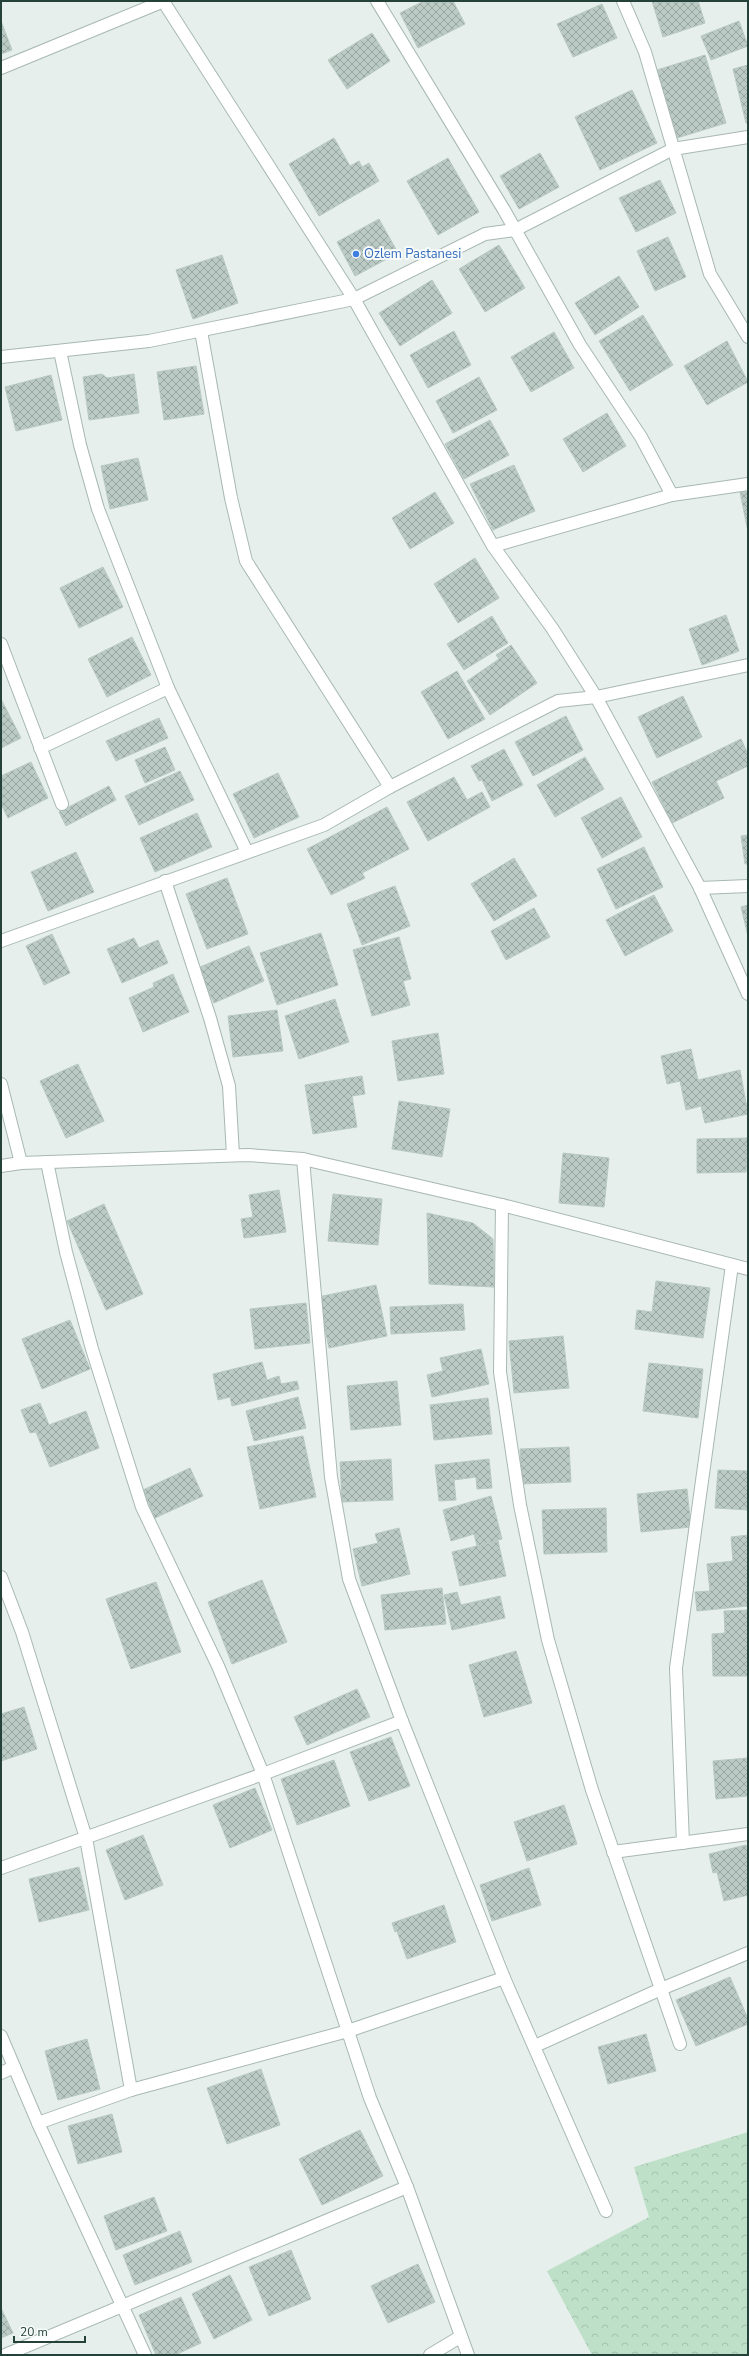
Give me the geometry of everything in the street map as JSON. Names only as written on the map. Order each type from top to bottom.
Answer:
[{"type":"street","points":[[1,68],[163,1],[354,299],[493,546],[552,628],[596,697],[700,888],[748,994]]},
{"type":"street","points":[[377,1],[515,230],[580,345],[641,437],[672,495]]},
{"type":"street","points":[[623,1],[645,52],[710,274],[747,331]]},
{"type":"street","points":[[1,357],[149,341],[354,299],[485,234],[515,230],[673,149],[748,137]]},
{"type":"street","points":[[202,331],[231,498],[246,561],[390,787]]},
{"type":"street","points":[[60,350],[80,445],[98,509],[168,688],[247,852]]},
{"type":"street","points":[[493,546],[672,495],[748,484]]},
{"type":"street","points":[[1,644],[62,804]]},
{"type":"street","points":[[1,941],[324,825],[390,787],[558,701],[596,697],[748,665]]},
{"type":"street","points":[[40,748],[168,688]]},
{"type":"street","points":[[165,881],[210,1018],[229,1086],[233,1155]]},
{"type":"street","points":[[700,888],[748,886]]},
{"type":"street","points":[[1,1084],[21,1162]]},
{"type":"street","points":[[1,1166],[21,1162],[233,1155],[303,1159],[502,1205],[748,1269]]},
{"type":"street","points":[[303,1159],[331,1477],[349,1579],[402,1721],[504,1978],[606,2211]]},
{"type":"street","points":[[47,1162],[66,1252],[92,1349],[142,1507],[218,1666],[263,1774],[370,2098],[408,2187],[460,2337],[468,2355]]},
{"type":"street","points":[[502,1205],[500,1372],[520,1505],[548,1640],[592,1790],[680,2044]]},
{"type":"street","points":[[684,1843],[676,1668],[732,1265]]},
{"type":"street","points":[[1,1577],[22,1632],[86,1838],[131,2090]]},
{"type":"street","points":[[1,1868],[263,1774],[402,1721]]},
{"type":"street","points":[[613,1852],[748,1834]]},
{"type":"street","points":[[534,2046],[661,1988],[748,1953]]},
{"type":"street","points":[[38,2123],[131,2090],[348,2031],[504,1978]]},
{"type":"street","points":[[1,2036],[38,2123],[145,2355]]},
{"type":"street","points":[[1,2073],[14,2067]]},
{"type":"street","points":[[5,2355],[408,2187]]},
{"type":"street","points":[[430,2355],[460,2337]]},
{"type":"green space","points":[[748,2132],[748,2355],[592,2355],[547,2271],[649,2217],[634,2167]]},
{"type":"building","points":[[424,1],[453,1],[465,24],[418,48],[400,13]]},
{"type":"building","points":[[652,1],[698,1],[705,23],[663,37]]},
{"type":"building","points":[[602,4],[617,38],[573,57],[557,24]]},
{"type":"building","points":[[1,21],[12,50],[1,54]]},
{"type":"building","points":[[739,21],[748,46],[711,60],[701,36]]},
{"type":"building","points":[[372,33],[390,61],[347,89],[328,60]]},
{"type":"building","points":[[705,55],[726,123],[677,138],[657,70]]},
{"type":"building","points":[[748,65],[748,123],[746,123],[733,69]]},
{"type":"building","points":[[632,90],[657,143],[600,170],[575,117]]},
{"type":"building","points":[[334,138],[350,166],[359,161],[362,167],[369,163],[379,181],[319,216],[289,164]]},
{"type":"building","points":[[540,153],[559,187],[519,209],[500,176]]},
{"type":"building","points":[[448,158],[479,212],[438,235],[407,181]]},
{"type":"building","points":[[660,180],[676,213],[636,232],[619,198]]},
{"type":"building","points":[[379,219],[398,253],[355,276],[337,242]]},
{"type":"building","points":[[668,237],[686,277],[655,291],[637,251]]},
{"type":"building","points":[[499,245],[525,288],[485,312],[459,269]]},
{"type":"building","points":[[222,255],[238,303],[193,319],[176,270]]},
{"type":"building","points":[[619,276],[639,307],[595,335],[575,303]]},
{"type":"building","points":[[432,280],[452,313],[400,346],[379,313]]},
{"type":"building","points":[[643,315],[673,365],[630,391],[599,341]]},
{"type":"building","points":[[454,331],[471,365],[428,388],[410,355]]},
{"type":"building","points":[[554,332],[574,368],[531,392],[511,357]]},
{"type":"building","points":[[727,341],[748,382],[707,405],[684,366]]},
{"type":"building","points":[[196,366],[204,414],[164,420],[157,372]]},
{"type":"building","points":[[102,374],[107,378],[134,374],[139,413],[89,420],[83,377]]},
{"type":"building","points":[[51,375],[62,420],[16,431],[5,387]]},
{"type":"building","points":[[479,377],[497,410],[453,433],[436,401]]},
{"type":"building","points":[[607,413],[626,446],[583,472],[563,439]]},
{"type":"building","points":[[490,420],[509,455],[464,479],[445,444]]},
{"type":"building","points":[[138,458],[148,500],[110,509],[101,466]]},
{"type":"building","points":[[514,465],[535,511],[493,530],[470,484]]},
{"type":"building","points":[[748,490],[748,532],[740,492]]},
{"type":"building","points":[[435,492],[454,523],[410,549],[392,518]]},
{"type":"building","points":[[475,558],[499,598],[458,623],[434,584]]},
{"type":"building","points":[[103,567],[123,607],[79,628],[60,588]]},
{"type":"building","points":[[726,615],[739,651],[702,665],[689,629]]},
{"type":"building","points":[[492,616],[508,643],[464,670],[447,644]]},
{"type":"building","points":[[132,637],[151,675],[107,697],[88,659]]},
{"type":"building","points":[[511,645],[537,683],[490,715],[467,681],[499,659],[496,655]]},
{"type":"building","points":[[457,671],[485,719],[448,739],[421,692]]},
{"type":"building","points":[[683,696],[702,737],[657,758],[638,717]]},
{"type":"building","points":[[1,699],[21,738],[1,748]]},
{"type":"building","points":[[566,716],[583,750],[533,776],[515,742]]},
{"type":"building","points":[[159,718],[168,738],[116,761],[106,741]]},
{"type":"building","points":[[741,739],[748,754],[748,766],[716,781],[724,798],[672,823],[652,782]]},
{"type":"building","points":[[165,747],[175,770],[145,783],[135,760]]},
{"type":"building","points":[[504,749],[523,785],[492,801],[482,780],[479,781],[471,766]]},
{"type":"building","points":[[585,757],[604,789],[555,817],[537,785]]},
{"type":"building","points":[[31,762],[48,798],[8,818],[1,804],[1,776]]},
{"type":"building","points":[[180,771],[194,800],[139,825],[125,796]]},
{"type":"building","points":[[278,773],[299,817],[254,838],[233,794]]},
{"type":"building","points":[[454,777],[467,800],[482,792],[490,807],[428,841],[407,802]]},
{"type":"building","points":[[109,786],[116,800],[66,826],[59,812]]},
{"type":"building","points":[[621,797],[642,837],[602,858],[581,818]]},
{"type":"building","points":[[387,807],[409,849],[362,873],[365,878],[331,895],[307,849]]},
{"type":"building","points":[[197,813],[212,847],[155,872],[140,838]]},
{"type":"building","points":[[748,835],[748,864],[745,864],[741,836]]},
{"type":"building","points":[[644,847],[663,887],[616,909],[597,869]]},
{"type":"building","points":[[76,852],[94,892],[48,911],[31,872]]},
{"type":"building","points":[[514,858],[537,896],[494,921],[471,884]]},
{"type":"building","points":[[227,878],[248,934],[207,949],[186,894]]},
{"type":"building","points":[[395,886],[410,926],[362,945],[347,904]]},
{"type":"building","points":[[654,895],[673,931],[625,956],[606,920]]},
{"type":"building","points":[[748,905],[748,936],[741,907]]},
{"type":"building","points":[[534,908],[550,937],[506,960],[491,931]]},
{"type":"building","points":[[321,933],[338,985],[277,1005],[260,953]]},
{"type":"building","points":[[52,934],[70,973],[44,985],[26,946]]},
{"type":"building","points":[[399,937],[411,979],[403,981],[410,1005],[372,1016],[353,950]]},
{"type":"building","points":[[134,938],[139,948],[158,940],[168,963],[122,983],[107,949]]},
{"type":"building","points":[[249,946],[264,981],[214,1003],[198,968]]},
{"type":"building","points":[[173,974],[189,1012],[143,1032],[129,998],[154,987],[153,983]]},
{"type":"building","points":[[335,999],[349,1042],[299,1059],[285,1016]]},
{"type":"building","points":[[277,1010],[283,1051],[233,1057],[228,1016]]},
{"type":"building","points":[[438,1033],[444,1074],[398,1081],[392,1041]]},
{"type":"building","points":[[691,1049],[698,1080],[740,1070],[748,1114],[705,1123],[701,1106],[686,1110],[680,1081],[667,1084],[661,1056]]},
{"type":"building","points":[[78,1064],[104,1121],[66,1138],[40,1081]]},
{"type":"building","points":[[362,1076],[365,1094],[352,1096],[357,1127],[313,1134],[305,1085]]},
{"type":"building","points":[[399,1101],[450,1109],[442,1157],[392,1149]]},
{"type":"building","points":[[748,1138],[746,1172],[697,1173],[697,1139]]},
{"type":"building","points":[[563,1153],[609,1158],[604,1207],[559,1203]]},
{"type":"building","points":[[279,1190],[286,1232],[244,1238],[241,1219],[253,1217],[249,1195]]},
{"type":"building","points":[[333,1194],[382,1199],[378,1245],[328,1241]]},
{"type":"building","points":[[104,1204],[143,1294],[106,1310],[67,1221]]},
{"type":"building","points":[[427,1213],[473,1223],[493,1239],[494,1287],[429,1284]]},
{"type":"building","points":[[656,1281],[710,1288],[703,1338],[635,1329],[637,1310],[652,1312]]},
{"type":"building","points":[[376,1285],[387,1336],[329,1348],[318,1297]]},
{"type":"building","points":[[306,1303],[310,1343],[255,1349],[250,1309]]},
{"type":"building","points":[[463,1304],[465,1330],[391,1334],[390,1307]]},
{"type":"building","points":[[70,1320],[90,1369],[42,1389],[22,1339]]},
{"type":"building","points":[[563,1336],[569,1388],[514,1393],[509,1341]]},
{"type":"building","points":[[481,1349],[489,1384],[432,1397],[427,1375],[443,1371],[440,1358]]},
{"type":"building","points":[[262,1362],[267,1380],[279,1376],[281,1384],[297,1381],[299,1389],[232,1406],[230,1397],[218,1400],[213,1374]]},
{"type":"building","points":[[649,1363],[703,1369],[698,1418],[643,1411]]},
{"type":"building","points":[[397,1381],[401,1425],[351,1430],[347,1386]]},
{"type":"building","points":[[298,1397],[306,1428],[254,1441],[246,1411]]},
{"type":"building","points":[[488,1398],[492,1434],[434,1440],[430,1405]]},
{"type":"building","points":[[40,1403],[49,1425],[86,1411],[99,1448],[50,1467],[36,1432],[30,1433],[21,1410]]},
{"type":"building","points":[[303,1436],[316,1497],[260,1509],[247,1447]]},
{"type":"building","points":[[569,1447],[571,1482],[521,1484],[520,1449]]},
{"type":"building","points":[[391,1459],[393,1500],[342,1502],[340,1462]]},
{"type":"building","points":[[489,1459],[492,1488],[477,1489],[476,1477],[454,1480],[456,1500],[439,1501],[435,1465]]},
{"type":"building","points":[[190,1468],[203,1496],[155,1518],[143,1490]]},
{"type":"building","points":[[718,1470],[748,1471],[748,1510],[715,1508]]},
{"type":"building","points":[[687,1489],[691,1527],[641,1532],[637,1494]]},
{"type":"building","points":[[491,1496],[502,1539],[477,1546],[474,1534],[451,1541],[443,1510]]},
{"type":"building","points":[[606,1508],[607,1552],[544,1554],[542,1510]]},
{"type":"building","points":[[399,1528],[410,1574],[362,1586],[353,1549],[378,1543],[375,1534]]},
{"type":"building","points":[[748,1535],[748,1606],[697,1611],[695,1592],[710,1591],[707,1564],[733,1561],[731,1537]]},
{"type":"building","points":[[498,1541],[506,1576],[460,1586],[452,1552]]},
{"type":"building","points":[[262,1580],[287,1642],[232,1664],[208,1602]]},
{"type":"building","points":[[156,1582],[181,1652],[131,1669],[106,1599]]},
{"type":"building","points":[[442,1588],[446,1624],[385,1630],[381,1595]]},
{"type":"building","points":[[457,1592],[461,1605],[500,1596],[505,1618],[452,1630],[444,1595]]},
{"type":"building","points":[[748,1610],[748,1676],[713,1676],[712,1634],[725,1633],[724,1611]]},
{"type":"building","points":[[516,1651],[532,1703],[484,1717],[469,1665]]},
{"type":"building","points":[[357,1689],[370,1717],[307,1745],[294,1717]]},
{"type":"building","points":[[24,1707],[37,1749],[1,1761],[1,1714]]},
{"type":"building","points":[[391,1737],[410,1786],[369,1801],[350,1752]]},
{"type":"building","points":[[748,1758],[748,1796],[716,1799],[713,1761]]},
{"type":"building","points":[[334,1760],[350,1806],[297,1825],[281,1779]]},
{"type":"building","points":[[255,1788],[272,1830],[230,1848],[213,1805]]},
{"type":"building","points":[[564,1805],[577,1844],[527,1861],[514,1822]]},
{"type":"building","points":[[143,1835],[163,1885],[125,1900],[106,1850]]},
{"type":"building","points":[[746,1845],[748,1853],[748,1895],[724,1901],[717,1872],[713,1873],[709,1854]]},
{"type":"building","points":[[79,1867],[89,1910],[39,1922],[29,1879]]},
{"type":"building","points":[[529,1868],[541,1905],[492,1921],[480,1885]]},
{"type":"building","points":[[444,1905],[456,1942],[407,1959],[397,1931],[395,1932],[392,1923]]},
{"type":"building","points":[[730,1977],[748,2019],[748,2024],[696,2046],[676,2000]]},
{"type":"building","points":[[646,2034],[656,2071],[608,2084],[598,2047]]},
{"type":"building","points":[[87,2039],[100,2089],[58,2100],[45,2051]]},
{"type":"building","points":[[261,2069],[280,2125],[227,2144],[207,2088]]},
{"type":"building","points":[[112,2114],[122,2152],[78,2164],[68,2126]]},
{"type":"building","points":[[360,2130],[383,2176],[322,2205],[299,2159]]},
{"type":"building","points":[[154,2197],[167,2231],[116,2250],[104,2216]]},
{"type":"building","points":[[180,2231],[192,2262],[135,2285],[123,2255]]},
{"type":"building","points":[[291,2250],[311,2299],[269,2316],[249,2267]]},
{"type":"building","points":[[418,2264],[435,2302],[388,2323],[371,2286]]},
{"type":"building","points":[[230,2275],[252,2320],[214,2339],[192,2294]]},
{"type":"building","points":[[181,2297],[201,2343],[175,2355],[156,2355],[139,2315]]},
{"type":"building","points":[[1,2308],[13,2333],[1,2338]]},
{"type":"place","name":"Ozlem Pastanesi","points":[[356,254]]}]
